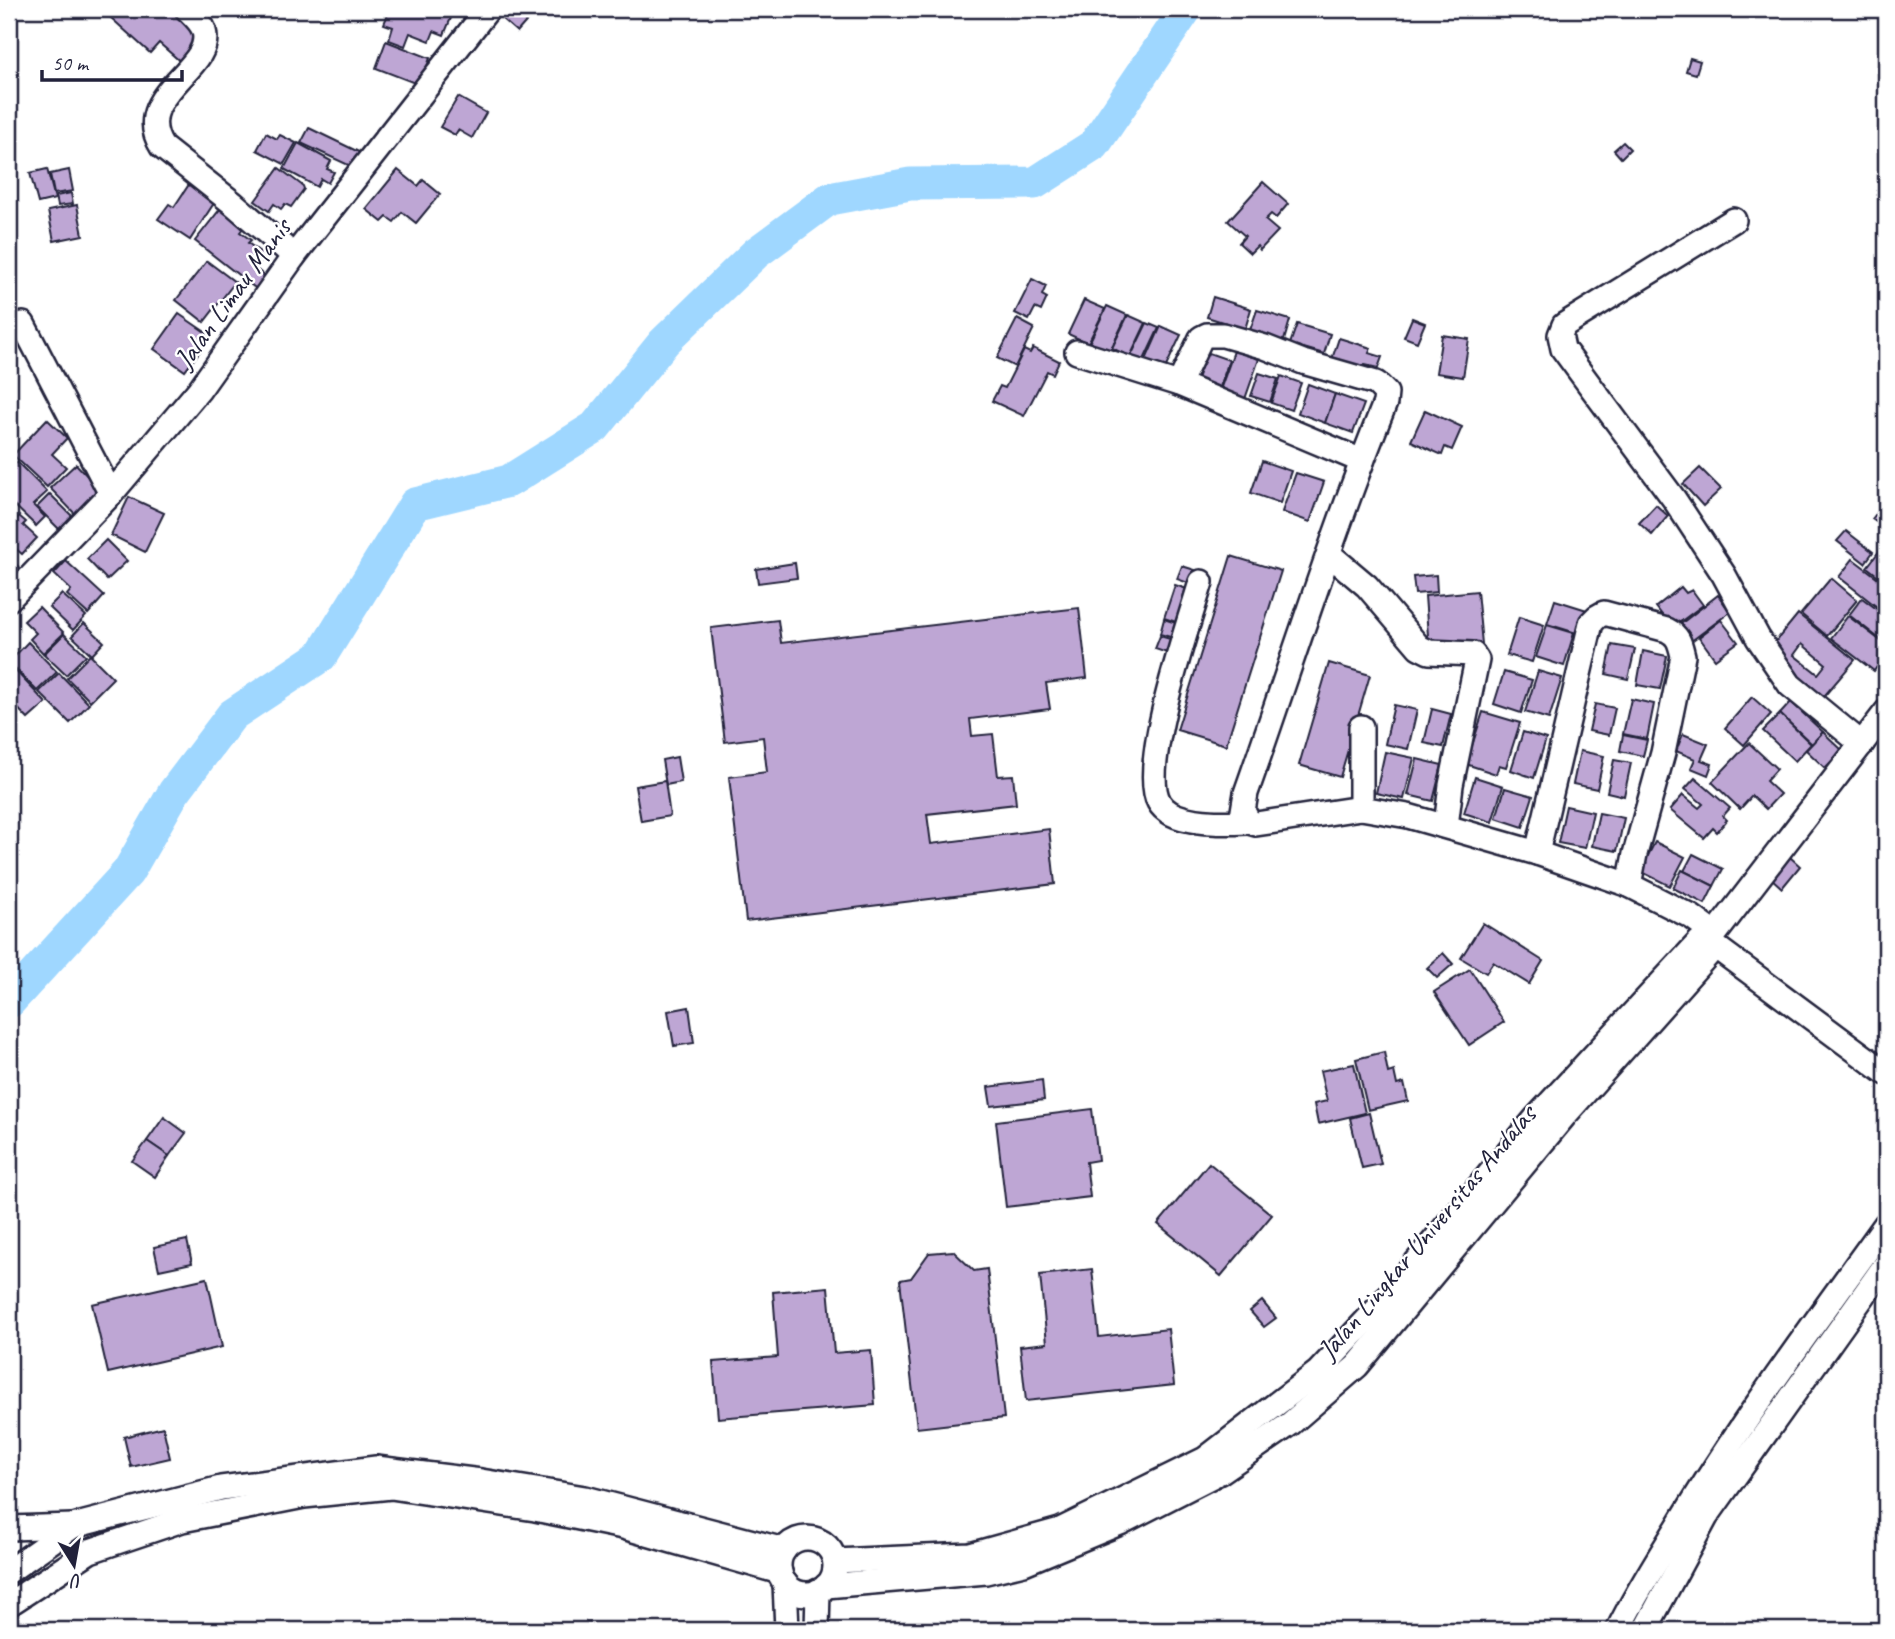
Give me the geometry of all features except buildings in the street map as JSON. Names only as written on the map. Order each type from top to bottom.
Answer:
[{"type":"street","points":[[187,9],[204,28],[205,43],[195,60],[158,106],[154,127],[156,137],[162,146],[294,256]]},
{"type":"street","name":"Jalan Limau Manis","points":[[9,599],[111,494],[199,390],[294,256],[488,9]]},
{"type":"street","points":[[1734,220],[1564,325],[1560,335],[1563,349],[1674,499],[1724,575],[1758,638],[1790,685],[1862,744]]},
{"type":"street","points":[[23,324],[111,494]]},
{"type":"street","points":[[1179,384],[1200,338],[1223,335],[1376,383],[1386,393],[1385,403],[1362,461],[1246,793],[1243,811],[1250,822]]},
{"type":"street","points":[[1077,352],[1179,384],[1362,461]]},
{"type":"street","points":[[1329,554],[1367,586],[1419,647],[1430,652],[1473,654],[1477,660],[1451,785],[1446,826]]},
{"type":"street","points":[[1201,582],[1165,703],[1158,740],[1154,781],[1158,801],[1168,811],[1209,823],[1256,824],[1361,808],[1446,826],[1537,853],[1629,885],[1692,917],[1711,941],[1886,1073]]},
{"type":"street","points":[[1537,853],[1591,623],[1604,613],[1667,630],[1675,634],[1683,656],[1663,753],[1629,885]]},
{"type":"street","name":"Jalan Lingkar Universitas Andalas","points":[[822,1588],[986,1572],[1024,1563],[1121,1523],[1220,1472],[1290,1424],[1296,1403],[1318,1372],[1457,1230],[1536,1118],[1667,974],[1711,941],[1886,712]]},
{"type":"street","points":[[1361,727],[1361,808]]},
{"type":"street","points":[[1618,1630],[1701,1487],[1784,1365],[1886,1224]]},
{"type":"street","points":[[1645,1630],[1706,1517],[1886,1264]]},
{"type":"street","points":[[1784,1365],[1804,1378]]},
{"type":"street","name":"Jalan Lingkar Universitas Andalas","points":[[835,1561],[970,1555],[1060,1530],[1205,1459],[1296,1403]]},
{"type":"street","points":[[9,1528],[74,1526],[221,1488],[376,1468],[431,1484],[623,1527],[783,1568],[800,1592],[822,1588]]},
{"type":"street","points":[[9,1604],[90,1551],[181,1520],[304,1496],[431,1484]]},
{"type":"street","points":[[9,1571],[74,1526]]},
{"type":"street","points":[[787,1630],[783,1568],[797,1540],[814,1539],[827,1547],[835,1561],[835,1570],[822,1588],[817,1630]]},
{"type":"waterway","points":[[9,1002],[128,872],[174,792],[232,715],[321,656],[415,504],[509,481],[595,427],[664,342],[756,253],[829,199],[910,184],[1035,183],[1094,145],[1186,9]]}]
